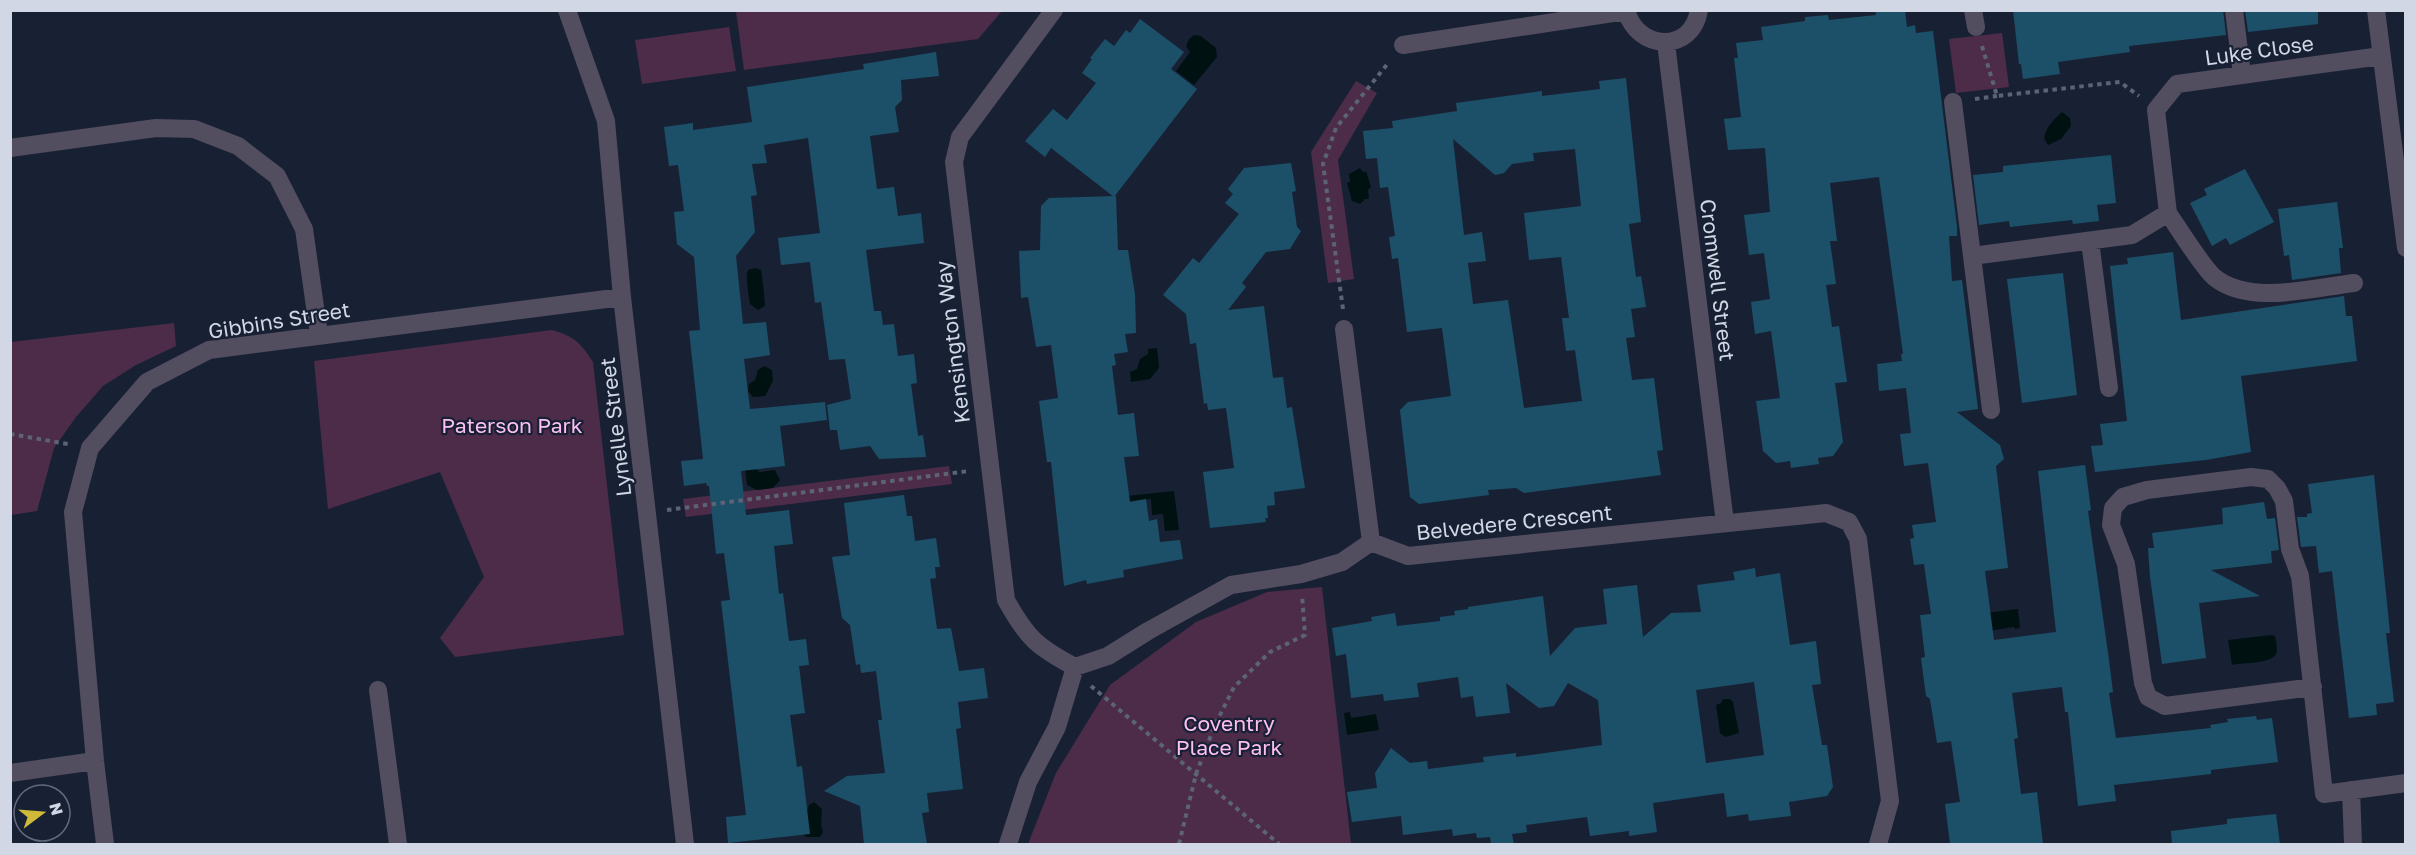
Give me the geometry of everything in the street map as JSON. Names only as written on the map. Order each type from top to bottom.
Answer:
[{"type":"street","name":"Lynelle Street","points":[[567,10],[606,121],[622,297],[685,844]]},
{"type":"street","name":"Kensington Way","points":[[1054,10],[960,137],[954,162],[1006,600],[1022,630],[1047,652],[1075,667]]},
{"type":"street","points":[[1403,45],[1626,11],[1636,31],[1645,38],[1666,43],[1686,35],[1693,27],[1699,10]]},
{"type":"street","points":[[2234,10],[2242,75]]},
{"type":"street","points":[[2376,10],[2406,248]]},
{"type":"street","name":"Cromwell Street","points":[[1666,43],[1725,523]]},
{"type":"street","name":"Luke Close","points":[[2156,110],[2177,84],[2381,56]]},
{"type":"street","points":[[1953,102],[1991,410]]},
{"type":"street","points":[[2156,110],[2168,213],[2214,276],[2238,290],[2262,294],[2354,283]]},
{"type":"street","points":[[10,147],[156,128],[194,129],[238,146],[277,176],[304,229],[319,335]]},
{"type":"street","points":[[1972,256],[2132,235],[2168,213]]},
{"type":"street","points":[[2090,241],[2109,388]]},
{"type":"street","name":"Gibbins Street","points":[[105,844],[95,761],[73,512],[90,448],[147,382],[209,350],[622,297]]},
{"type":"street","points":[[1008,844],[1028,782],[1057,727],[1075,667],[1108,656],[1231,585],[1301,574],[1342,562],[1371,542],[1344,329]]},
{"type":"street","points":[[2313,687],[2165,706],[2148,697],[2143,683],[2126,564],[2111,525],[2113,508],[2123,497],[2147,490],[2251,477],[2268,479],[2277,488],[2284,501],[2290,549],[2300,576],[2313,687],[2324,794],[2406,783]]},
{"type":"street","name":"Belvedere Crescent","points":[[1371,542],[1408,556],[1826,513],[1849,522],[1858,539],[1890,801],[1878,844]]},
{"type":"street","points":[[378,690],[398,844]]},
{"type":"street","points":[[10,773],[95,761]]},
{"type":"street","points":[[2351,790],[2353,844]]},
{"type":"path","points":[[1975,19],[1997,96],[2120,82],[2156,110]]},
{"type":"path","points":[[1344,329],[1342,295],[1323,164],[1336,128],[1403,45]]},
{"type":"path","points":[[10,434],[90,448]]},
{"type":"path","points":[[648,512],[990,468]]},
{"type":"path","points":[[1179,844],[1196,774],[1215,724],[1234,687],[1270,652],[1305,635],[1301,574]]},
{"type":"path","points":[[1075,667],[1091,686],[1279,844]]},
{"type":"green space","points":[[736,10],[1002,11],[978,39],[744,70]]},
{"type":"green space","points":[[729,27],[736,71],[642,84],[635,40]]},
{"type":"green space","points":[[2002,33],[2009,87],[1956,93],[1949,39]]},
{"type":"green space","points":[[1356,81],[1377,93],[1338,160],[1354,279],[1328,283],[1311,152]]},
{"type":"green space","points":[[174,323],[176,346],[136,365],[103,386],[76,417],[54,448],[37,511],[11,515],[11,342]]},
{"type":"green space","name":"Paterson Park","points":[[552,330],[576,341],[593,362],[624,635],[455,657],[440,638],[484,577],[440,472],[328,509],[314,361]]},
{"type":"green space","points":[[949,466],[952,484],[686,517],[683,499]]},
{"type":"green space","name":"Coventry Place Park","points":[[1322,587],[1351,844],[1028,844],[1056,773],[1110,685],[1196,622],[1267,592]]},
{"type":"shaded area","points":[[1194,35],[1201,36],[1216,48],[1217,57],[1194,85],[1176,71],[1190,52],[1186,46]]},
{"type":"shaded area","points":[[2062,112],[2070,118],[2071,126],[2061,139],[2048,145],[2044,138],[2047,130]]},
{"type":"shaded area","points":[[1360,168],[1363,172],[1366,171],[1371,187],[1368,190],[1369,199],[1365,199],[1360,204],[1352,201],[1347,183],[1350,182],[1349,174]]},
{"type":"shaded area","points":[[755,268],[761,270],[765,303],[765,306],[758,310],[750,304],[747,282],[748,270]]},
{"type":"shaded area","points":[[1157,348],[1159,368],[1150,379],[1131,382],[1130,372],[1137,369],[1140,359],[1148,354],[1148,349]]},
{"type":"shaded area","points":[[764,366],[772,370],[773,381],[765,396],[753,397],[748,391],[749,384],[755,380],[758,370]]},
{"type":"shaded area","points":[[745,468],[756,468],[759,472],[775,470],[780,480],[773,488],[757,490],[747,485]]},
{"type":"shaded area","points":[[1174,491],[1179,530],[1165,531],[1163,514],[1152,515],[1151,499],[1128,501],[1127,496]]},
{"type":"shaded area","points":[[2018,609],[2020,628],[2015,629],[2014,627],[1989,631],[1977,614]]},
{"type":"shaded area","points":[[2275,636],[2277,651],[2271,659],[2232,665],[2228,640]]},
{"type":"shaded area","points":[[1723,699],[1730,699],[1733,702],[1739,733],[1725,737],[1720,733],[1716,705]]},
{"type":"shaded area","points":[[1350,712],[1351,718],[1376,714],[1379,730],[1347,735],[1344,713]]},
{"type":"shaded area","points":[[814,802],[822,809],[823,832],[820,837],[806,837],[801,831],[809,805]]},
{"type":"building","points":[[1875,10],[1905,10],[1907,27],[1915,25],[1916,33],[1933,31],[1957,227],[1957,236],[1949,236],[1952,281],[1962,280],[1978,409],[1957,412],[2000,445],[2004,459],[1996,466],[2008,568],[1985,571],[1994,640],[2056,632],[2038,471],[2085,465],[2091,510],[2088,511],[2113,692],[2109,693],[2116,738],[2211,728],[2210,725],[2228,722],[2227,719],[2256,716],[2257,720],[2272,718],[2278,762],[2211,770],[2211,774],[2114,785],[2116,801],[2078,806],[2068,712],[2065,712],[2062,687],[2012,693],[2018,738],[2014,739],[2021,794],[2037,792],[2043,844],[1950,844],[1945,804],[1960,802],[1951,741],[1937,743],[1930,699],[1926,696],[1921,658],[1925,657],[1920,615],[1931,614],[1924,564],[1914,565],[1910,539],[1914,538],[1912,525],[1936,522],[1928,463],[1904,466],[1900,434],[1911,433],[1906,388],[1879,391],[1877,364],[1902,361],[1901,354],[1903,354],[1879,177],[1830,183],[1837,241],[1830,241],[1836,284],[1826,285],[1832,327],[1839,326],[1847,382],[1835,383],[1843,442],[1833,456],[1818,458],[1819,464],[1791,468],[1790,461],[1776,463],[1763,451],[1756,401],[1780,398],[1771,331],[1755,334],[1751,302],[1770,299],[1764,253],[1749,255],[1744,215],[1770,212],[1765,148],[1728,150],[1724,119],[1741,117],[1734,58],[1738,58],[1736,43],[1763,40],[1761,27],[1805,21],[1805,17],[1828,15],[1829,20],[1876,15]]},
{"type":"building","points":[[2013,10],[2223,10],[2226,35],[2129,46],[2130,52],[2058,62],[2060,74],[2023,79],[2021,64],[2019,64]]},
{"type":"building","points":[[2245,10],[2318,10],[2318,24],[2248,32]]},
{"type":"building","points":[[1140,19],[1184,52],[1171,69],[1197,89],[1114,197],[1051,148],[1045,157],[1025,141],[1053,109],[1067,120],[1096,83],[1082,73],[1092,59],[1090,58],[1105,39],[1114,46],[1126,30],[1130,33]]},
{"type":"building","points":[[936,52],[939,76],[901,80],[902,100],[895,107],[899,132],[870,136],[877,189],[894,187],[898,216],[921,213],[924,243],[866,250],[874,311],[881,311],[883,325],[894,324],[898,356],[914,354],[917,383],[911,384],[918,436],[923,435],[926,457],[879,459],[870,446],[840,450],[837,430],[830,430],[827,405],[851,399],[845,359],[829,360],[821,302],[815,303],[810,262],[781,265],[778,238],[820,233],[808,138],[764,145],[767,163],[752,164],[757,195],[751,196],[755,232],[736,256],[743,324],[766,322],[770,355],[744,359],[750,409],[825,402],[827,420],[780,426],[785,466],[741,471],[746,515],[789,510],[793,544],[774,546],[779,594],[783,593],[789,641],[806,639],[809,665],[799,666],[805,713],[790,715],[797,767],[802,766],[810,834],[728,843],[726,817],[746,815],[721,601],[730,600],[724,553],[716,554],[709,486],[706,483],[684,486],[681,461],[703,459],[689,331],[700,330],[694,257],[677,244],[674,212],[684,211],[678,165],[669,166],[664,127],[693,123],[693,130],[752,122],[747,87],[864,69],[863,64]]},
{"type":"building","points":[[1626,78],[1641,222],[1629,224],[1636,277],[1641,276],[1646,307],[1631,309],[1635,337],[1626,338],[1632,380],[1654,378],[1663,450],[1657,451],[1661,475],[1524,493],[1516,488],[1488,490],[1489,495],[1419,504],[1410,497],[1400,410],[1408,402],[1451,396],[1442,328],[1407,332],[1398,258],[1392,259],[1389,237],[1395,236],[1388,187],[1380,188],[1377,158],[1366,159],[1363,131],[1393,128],[1392,121],[1457,111],[1456,103],[1542,91],[1542,96],[1600,89],[1599,81]],"holes":[[[1453,139],[1495,175],[1504,173],[1512,164],[1534,161],[1533,153],[1575,149],[1581,206],[1524,213],[1529,260],[1561,257],[1569,318],[1562,318],[1566,351],[1575,350],[1582,401],[1524,408],[1508,300],[1473,304],[1468,263],[1486,261],[1482,232],[1464,235]]]},
{"type":"building","points":[[2111,155],[2116,203],[2097,205],[2099,221],[2073,224],[2072,220],[2010,227],[2009,221],[1979,225],[1973,175],[2003,172],[2003,166]]},
{"type":"building","points":[[1291,163],[1296,191],[1292,192],[1297,227],[1301,231],[1290,249],[1266,252],[1242,283],[1246,287],[1228,310],[1264,306],[1273,378],[1283,377],[1287,408],[1292,407],[1305,488],[1274,492],[1275,505],[1267,506],[1266,522],[1210,528],[1203,472],[1234,468],[1226,408],[1208,410],[1207,403],[1204,404],[1196,343],[1190,344],[1186,314],[1163,295],[1193,258],[1199,263],[1239,214],[1225,203],[1233,194],[1228,189],[1244,168]]},
{"type":"building","points":[[2245,169],[2274,222],[2230,245],[2226,238],[2212,246],[2190,203],[2207,195],[2204,189]]},
{"type":"building","points":[[1116,196],[1118,250],[1128,250],[1135,294],[1136,333],[1125,334],[1128,352],[1114,354],[1116,365],[1112,366],[1118,415],[1134,413],[1139,456],[1124,457],[1130,502],[1146,499],[1149,521],[1157,519],[1160,542],[1180,540],[1183,559],[1123,570],[1124,577],[1087,584],[1086,580],[1064,586],[1051,462],[1047,462],[1039,401],[1058,398],[1051,345],[1036,347],[1028,297],[1021,298],[1019,251],[1040,250],[1041,206],[1049,198]]},
{"type":"building","points":[[2337,202],[2343,248],[2339,248],[2341,273],[2292,280],[2289,255],[2284,256],[2278,209]]},
{"type":"building","points":[[2173,252],[2181,320],[2344,296],[2346,316],[2352,316],[2357,361],[2241,376],[2251,452],[2206,460],[2095,472],[2091,446],[2103,445],[2100,424],[2127,421],[2110,266],[2128,264],[2127,258]]},
{"type":"building","points":[[2063,273],[2077,395],[2022,403],[2007,279]]},
{"type":"building","points":[[2374,475],[2390,633],[2386,633],[2394,702],[2376,704],[2377,715],[2349,718],[2332,571],[2319,573],[2316,546],[2301,547],[2297,517],[2307,517],[2307,514],[2312,513],[2308,484]]},
{"type":"building","points":[[904,495],[907,516],[912,516],[915,541],[936,538],[940,567],[935,567],[936,578],[930,579],[937,629],[951,628],[959,671],[984,668],[988,698],[958,702],[961,728],[956,729],[963,789],[927,793],[929,812],[922,813],[927,844],[864,844],[860,806],[824,791],[847,776],[885,773],[878,720],[882,720],[876,671],[861,673],[860,664],[856,665],[850,625],[842,618],[832,557],[850,555],[844,503]]},
{"type":"building","points":[[2264,502],[2267,519],[2275,518],[2279,550],[2271,551],[2272,563],[2211,570],[2260,596],[2199,603],[2206,658],[2162,664],[2150,577],[2148,548],[2154,548],[2152,533],[2223,524],[2222,508]]},
{"type":"building","points":[[1755,568],[1756,577],[1780,573],[1790,645],[1816,641],[1821,684],[1812,685],[1822,745],[1827,745],[1833,787],[1827,796],[1789,802],[1791,816],[1749,821],[1748,814],[1727,817],[1724,793],[1653,803],[1657,832],[1629,836],[1629,831],[1590,836],[1587,817],[1526,825],[1527,832],[1512,834],[1514,844],[1491,844],[1490,837],[1477,838],[1476,833],[1453,836],[1452,829],[1403,835],[1401,816],[1352,822],[1347,792],[1377,788],[1375,773],[1391,748],[1410,763],[1427,761],[1428,769],[1484,762],[1483,757],[1516,753],[1516,757],[1602,745],[1598,700],[1568,683],[1554,706],[1539,708],[1506,683],[1510,713],[1476,717],[1473,696],[1461,698],[1458,677],[1417,683],[1419,697],[1384,701],[1383,694],[1351,698],[1346,654],[1336,656],[1332,628],[1372,621],[1371,617],[1395,613],[1397,626],[1440,621],[1440,617],[1455,615],[1454,611],[1468,609],[1468,607],[1543,596],[1550,656],[1575,628],[1607,624],[1603,589],[1637,585],[1643,637],[1671,613],[1701,612],[1697,585],[1735,580],[1733,572]],"holes":[[[1754,682],[1764,755],[1706,763],[1696,690]]]},
{"type":"building","points":[[2276,814],[2280,844],[2172,844],[2171,831],[2227,824],[2227,819]]}]
